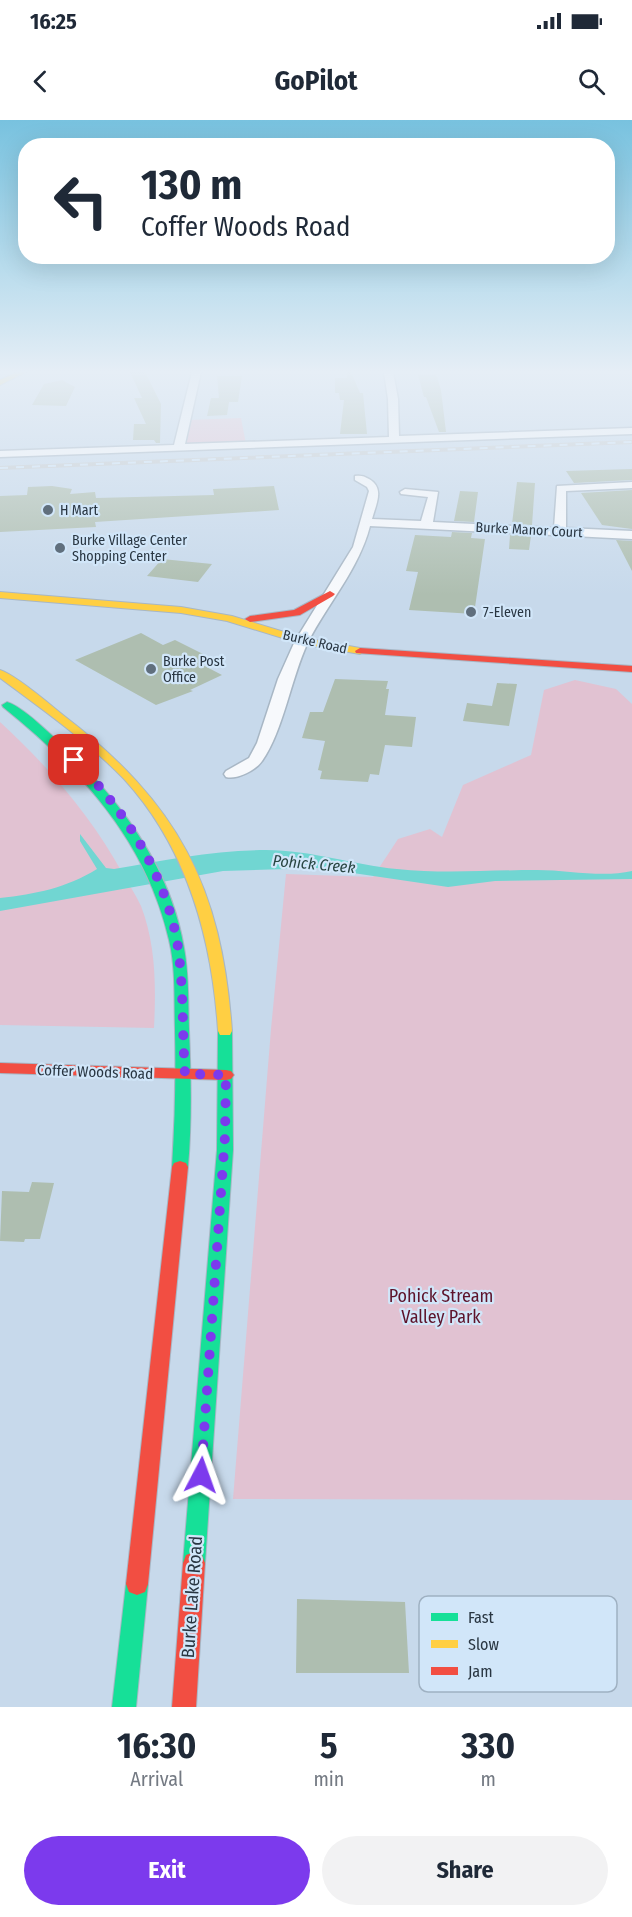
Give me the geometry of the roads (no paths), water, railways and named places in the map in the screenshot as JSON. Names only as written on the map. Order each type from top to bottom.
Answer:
[{"type":"main road","points":[[230,618],[285,616],[308,609],[330,594]]},
{"type":"main road","name":"Burke Road","points":[[0,596],[182,610],[230,618],[302,641],[375,654],[632,669]]},
{"type":"main road","name":"Burke Lake Road","points":[[0,673],[96,746],[123,771],[159,812],[200,886],[216,943],[221,977],[226,1075],[225,1140],[184,1707]]},
{"type":"main road","points":[[0,700],[40,729],[87,772],[121,814],[143,850],[164,893],[177,942],[185,1074],[183,1146],[124,1707]]},
{"type":"main road","name":"Coffer Woods Road","points":[[0,1068],[226,1075]]},
{"type":"street","points":[[0,454],[258,446]]},
{"type":"street","points":[[232,774],[255,761],[265,744],[285,679],[302,641],[359,547],[374,491],[372,485],[359,478]]},
{"type":"street","points":[[560,532],[561,488],[632,485]]},
{"type":"street","points":[[405,492],[434,494],[426,525]]},
{"type":"street","name":"Burke Manor Court","points":[[365,522],[632,535]]},
{"type":"water","name":"Pohick Creek","points":[[80,834],[106,868],[114,869],[209,854],[266,850],[299,852],[381,867],[415,870],[450,872],[537,870],[609,874],[632,871],[632,879],[495,881],[448,887],[319,868],[223,871],[0,911],[0,898],[50,889],[74,881],[97,869],[80,841]]},
{"type":"railway","points":[[0,468],[533,446]]},
{"type":"place","name":"H Mart","points":[[48,510]]},
{"type":"place","name":"Burke Village Center Shopping Center","points":[[60,548]]},
{"type":"place","name":"7-Eleven","points":[[471,612]]},
{"type":"place","name":"Burke Post Office","points":[[151,669]]},
{"type":"park label","name":"Pohick Stream Valley Park","points":[[441,1306]]}]
